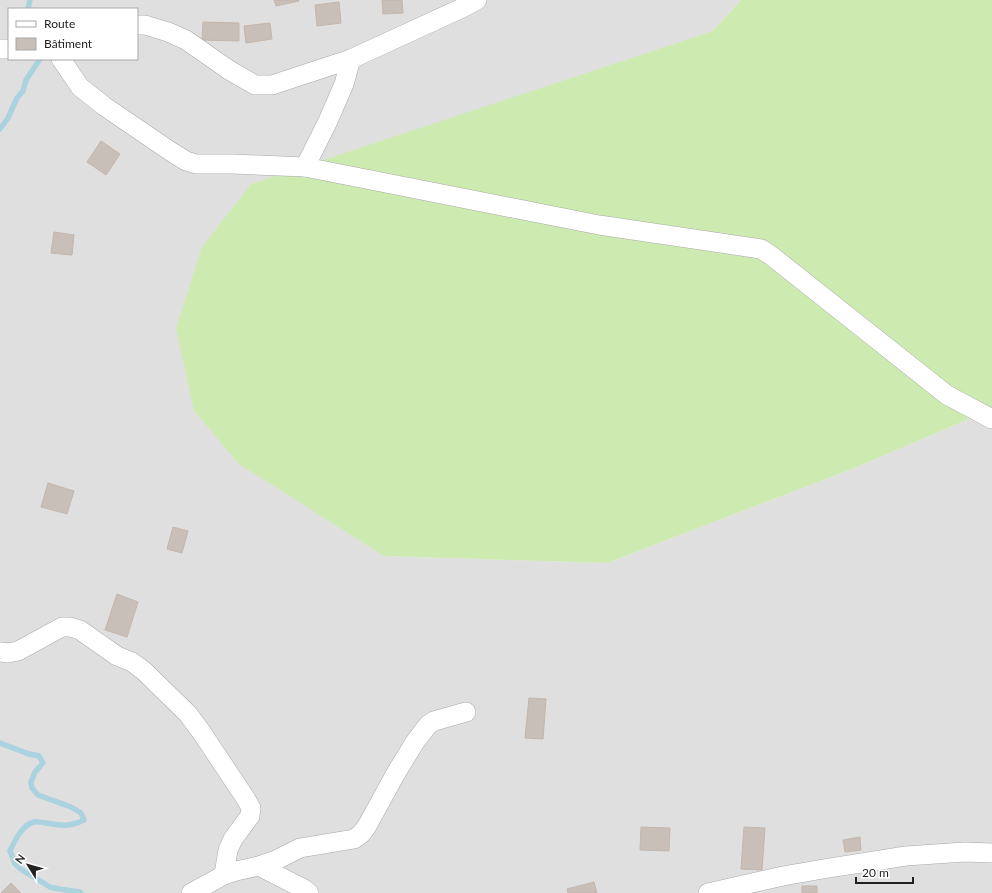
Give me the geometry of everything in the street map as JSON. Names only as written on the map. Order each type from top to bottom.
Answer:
[{"type":"street","points":[[138,25],[145,25],[168,32],[186,40],[229,70],[255,85],[272,85],[351,59],[477,0]]},
{"type":"street","points":[[305,167],[328,121],[344,84],[351,59]]},
{"type":"street","points":[[62,60],[80,87],[104,106],[170,151],[186,161],[196,164],[305,167],[599,224],[761,249],[947,395],[992,419]]},
{"type":"street","points":[[0,652],[8,654],[18,651],[62,627],[70,626],[80,630],[117,656],[132,662],[144,671],[188,714],[242,792],[251,808],[250,816],[233,839],[228,850],[224,875]]},
{"type":"street","points":[[192,893],[224,875],[276,860],[300,848],[354,839],[367,826],[396,773],[415,742],[428,725],[434,721],[466,712]]},
{"type":"street","points":[[708,893],[823,868],[906,856],[965,852],[992,853]]},
{"type":"street","points":[[259,866],[309,893]]},
{"type":"shaded area","points":[[0,0],[741,0],[713,31],[384,556],[607,563],[857,467],[992,409],[992,893],[0,893]]},
{"type":"green space","points":[[741,0],[992,0],[992,409],[857,467],[607,563],[384,556],[239,464],[194,411],[176,328],[202,247],[251,184],[713,31]]},
{"type":"building","points":[[274,0],[299,0],[299,1],[276,6]]},
{"type":"building","points":[[382,0],[402,0],[403,13],[383,14]]},
{"type":"building","points":[[339,2],[341,23],[317,26],[315,5]]},
{"type":"building","points":[[203,22],[239,23],[239,41],[202,40]]},
{"type":"building","points":[[270,23],[272,39],[246,43],[244,26]]},
{"type":"building","points":[[101,141],[120,154],[106,175],[87,162]]},
{"type":"building","points":[[54,232],[74,235],[72,255],[51,253]]},
{"type":"building","points":[[48,483],[74,491],[67,514],[41,507]]},
{"type":"building","points":[[173,527],[188,531],[182,553],[167,549]]},
{"type":"building","points":[[117,594],[138,602],[127,637],[105,630]]},
{"type":"building","points":[[529,698],[546,699],[543,739],[525,738]]},
{"type":"building","points":[[641,827],[670,828],[669,851],[640,850]]},
{"type":"building","points":[[744,827],[765,828],[762,870],[741,869]]},
{"type":"building","points":[[860,837],[861,850],[845,852],[843,840]]},
{"type":"building","points":[[594,882],[597,893],[568,893],[567,889]]},
{"type":"building","points":[[11,883],[21,893],[1,893]]},
{"type":"building","points":[[802,886],[817,886],[817,893],[802,893]]},
{"type":"waterway","points":[[28,8],[30,0]]},
{"type":"waterway","points":[[0,129],[8,118],[17,98],[23,91],[26,80],[39,60]]},
{"type":"waterway","points":[[0,743],[29,754],[39,756],[43,763],[35,772],[31,782],[32,788],[38,795],[71,807],[81,813],[84,820],[66,825],[34,822],[26,826],[19,834],[10,851],[15,864],[50,887],[81,893]]}]
